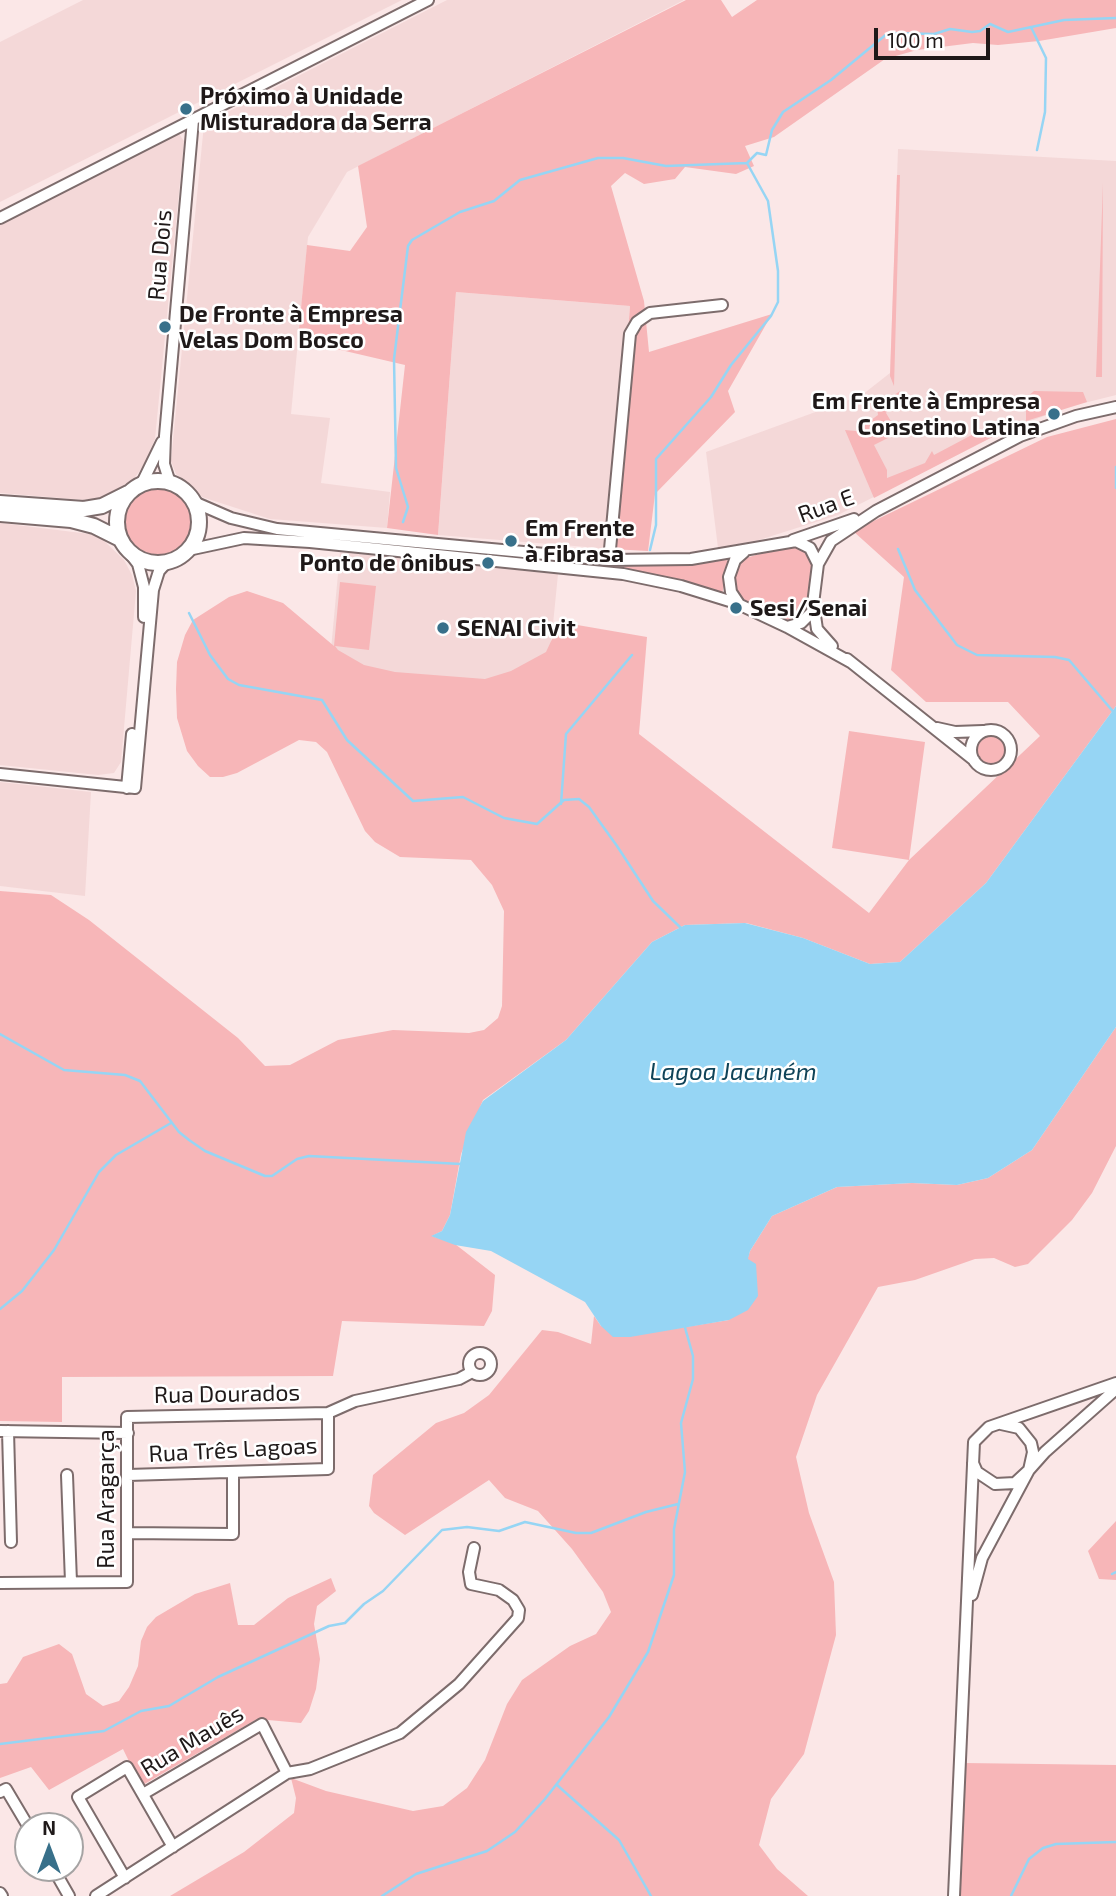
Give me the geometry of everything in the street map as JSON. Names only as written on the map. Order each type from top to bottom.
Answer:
[{"type":"main road","points":[[0,503],[83,509],[102,506],[158,481],[170,483],[184,491],[194,502],[199,524],[188,550],[167,562],[146,561],[94,526],[71,520],[0,514]]},
{"type":"main road","points":[[124,545],[117,514],[135,489]]},
{"type":"street","points":[[0,218],[428,0]]},
{"type":"street","name":"Rua Dois","points":[[170,483],[164,464],[165,436],[193,120]]},
{"type":"street","points":[[609,560],[630,334],[637,322],[650,313],[722,305]]},
{"type":"street","name":"Rua E","points":[[818,564],[831,541],[876,511],[1020,436],[1066,419],[1116,407]]},
{"type":"street","name":"Rua Dois","points":[[135,489],[165,436]]},
{"type":"street","points":[[194,502],[231,518],[277,529],[609,560],[691,559],[744,552],[790,541],[810,548],[818,564],[814,607],[820,634],[980,766],[994,769],[1009,759],[1011,750],[1007,737],[995,730],[955,732],[934,727]]},
{"type":"street","name":"Rua E","points":[[790,541],[876,511]]},
{"type":"street","points":[[188,550],[244,538],[291,541],[585,569],[668,583],[740,605],[788,627],[852,663]]},
{"type":"street","points":[[124,545],[138,564],[144,587],[145,608],[131,788]]},
{"type":"street","points":[[740,605],[731,592],[729,577],[735,560],[744,552]]},
{"type":"street","points":[[131,788],[153,590],[159,572],[167,562]]},
{"type":"street","points":[[788,627],[804,621],[814,607]]},
{"type":"street","points":[[974,760],[972,742],[986,730]]},
{"type":"street","points":[[0,774],[131,788]]},
{"type":"street","points":[[328,1413],[355,1401],[412,1386],[459,1379],[472,1372]]},
{"type":"street","points":[[954,1896],[972,1452],[980,1433],[999,1424],[1116,1386]]},
{"type":"street","points":[[973,1463],[977,1472],[995,1484],[1015,1483],[1045,1451],[1116,1386]]},
{"type":"street","name":"Rua Dourados","points":[[127,1417],[328,1413]]},
{"type":"street","name":"Rua Três Lagoas","points":[[128,1475],[233,1474],[328,1469],[328,1413]]},
{"type":"street","name":"Rua Aragarça","points":[[71,1582],[127,1582],[127,1417]]},
{"type":"street","points":[[966,1615],[982,1558],[1029,1470],[1033,1452],[1026,1434],[1010,1424],[999,1424]]},
{"type":"street","points":[[11,1542],[4,1431],[128,1433]]},
{"type":"street","points":[[127,1532],[233,1534],[233,1474]]},
{"type":"street","points":[[0,1583],[71,1582],[67,1475]]},
{"type":"street","points":[[96,1896],[287,1773],[310,1769],[400,1733],[459,1684],[514,1626],[519,1610],[513,1600],[499,1590],[471,1584],[469,1572],[474,1548]]},
{"type":"street","name":"Rua Mauês","points":[[143,1794],[262,1724],[287,1773]]},
{"type":"street","points":[[125,1878],[78,1797],[127,1767],[173,1847]]},
{"type":"street","points":[[3,1791],[18,1812]]},
{"type":"shaded area","points":[[83,0],[402,0],[0,202],[0,42]]},
{"type":"shaded area","points":[[447,0],[684,0],[347,172],[308,237],[291,414],[330,418],[321,483],[390,492],[387,528],[270,519],[202,497],[176,474],[171,461],[204,124]]},
{"type":"shaded area","points":[[686,0],[721,0],[732,17],[757,0],[1116,0],[1116,28],[1039,41],[998,45],[973,43],[917,50],[885,59],[774,137],[745,146],[754,166],[736,174],[685,167],[675,179],[644,184],[625,173],[611,186],[644,301],[649,352],[772,314],[728,391],[735,412],[655,494],[648,551],[611,549],[630,306],[456,292],[438,535],[387,528],[405,365],[298,340],[307,245],[350,251],[367,227],[358,166]]},
{"type":"shaded area","points":[[179,134],[184,141],[155,439],[144,465],[133,480],[107,497],[85,500],[0,493],[0,225]]},
{"type":"shaded area","points":[[898,149],[1116,161],[1116,395],[1068,407],[1007,430],[838,515],[759,540],[718,548],[706,452],[862,395],[890,373]]},
{"type":"shaded area","points":[[897,175],[900,175],[894,386],[890,376]]},
{"type":"shaded area","points":[[1103,183],[1102,377],[1096,377]]},
{"type":"shaded area","points":[[456,292],[630,306],[611,549],[438,535]]},
{"type":"shaded area","points":[[900,391],[898,396],[901,398],[894,399],[886,413],[898,433],[874,445],[887,470],[887,478],[925,463],[932,451],[934,455],[1000,420],[1000,433],[874,498],[845,430],[856,431],[878,415],[877,407],[883,409],[884,402]]},
{"type":"shaded area","points":[[1034,391],[1083,392],[1087,402],[1026,421],[1026,398]]},
{"type":"shaded area","points":[[1116,419],[1116,706],[986,883],[900,962],[870,964],[803,938],[746,923],[685,925],[652,942],[566,1040],[483,1100],[461,1154],[450,1215],[442,1231],[432,1236],[455,1244],[495,1275],[492,1311],[484,1326],[342,1321],[333,1376],[62,1377],[62,1422],[0,1421],[0,891],[51,895],[89,920],[238,1038],[265,1066],[290,1065],[338,1040],[393,1030],[469,1033],[484,1030],[498,1018],[502,1006],[504,911],[492,885],[471,860],[400,857],[375,842],[365,831],[327,752],[316,742],[299,740],[237,773],[223,777],[210,777],[187,751],[177,718],[177,662],[185,635],[193,620],[229,597],[247,591],[283,603],[334,646],[340,582],[376,586],[369,650],[335,646],[364,665],[395,672],[485,679],[511,671],[546,652],[560,622],[647,637],[639,734],[869,913],[909,860],[1040,736],[1008,702],[926,702],[891,670],[904,577],[853,531],[1047,437]]},
{"type":"shaded area","points":[[151,488],[165,488],[177,493],[187,503],[192,522],[187,541],[177,551],[165,556],[151,556],[139,551],[129,541],[124,529],[124,515],[129,503],[139,493]]},
{"type":"shaded area","points":[[0,523],[98,535],[124,560],[132,575],[136,591],[121,762],[114,773],[98,775],[0,765]]},
{"type":"shaded area","points":[[789,545],[807,551],[813,563],[808,608],[800,618],[792,621],[782,619],[744,600],[735,589],[733,579],[738,565],[746,558]]},
{"type":"shaded area","name":"SENAI Civit","points":[[340,552],[558,574],[545,704],[328,682]]},
{"type":"shaded area","points":[[498,554],[615,565],[670,565],[726,559],[729,563],[722,594],[632,570]]},
{"type":"shaded area","points":[[849,731],[925,742],[909,860],[832,848]]},
{"type":"shaded area","points":[[991,732],[1003,738],[1009,750],[1003,762],[991,768],[979,762],[973,750],[979,738]]},
{"type":"shaded area","points":[[0,782],[91,792],[85,896],[0,886]]},
{"type":"shaded area","points":[[1116,1027],[1116,1146],[1092,1193],[1072,1220],[1028,1264],[1015,1267],[994,1258],[975,1259],[915,1280],[878,1287],[817,1395],[796,1457],[809,1513],[834,1582],[836,1635],[804,1754],[771,1799],[759,1845],[777,1869],[808,1896],[170,1896],[244,1852],[294,1813],[296,1798],[291,1778],[326,1791],[413,1811],[443,1806],[467,1788],[485,1760],[507,1704],[522,1680],[570,1646],[596,1634],[611,1612],[603,1592],[572,1549],[538,1511],[505,1498],[489,1480],[405,1535],[374,1513],[369,1506],[373,1475],[436,1423],[464,1413],[489,1395],[542,1330],[558,1332],[591,1344],[594,1316],[601,1326],[654,1332],[729,1320],[750,1251],[772,1216],[837,1187],[912,1183],[957,1185],[988,1178],[1032,1150]]},
{"type":"shaded area","points":[[1116,1521],[1116,1580],[1099,1579],[1088,1551]]},
{"type":"shaded area","points":[[331,1578],[336,1591],[317,1606],[314,1624],[320,1659],[316,1689],[309,1711],[301,1723],[257,1719],[141,1786],[123,1749],[49,1790],[31,1767],[0,1778],[0,1684],[7,1683],[23,1657],[59,1644],[72,1654],[86,1694],[103,1706],[119,1701],[129,1687],[138,1666],[141,1641],[147,1627],[156,1617],[195,1594],[230,1583],[238,1625],[254,1625],[288,1598]]},
{"type":"shaded area","points":[[964,1763],[1116,1765],[1116,1896],[960,1896]]},
{"type":"water","name":"Lagoa Jacuném","points":[[1116,706],[1116,1027],[1032,1150],[988,1178],[957,1185],[912,1183],[837,1187],[772,1216],[750,1251],[748,1259],[756,1264],[758,1296],[748,1310],[729,1320],[630,1337],[613,1337],[601,1326],[585,1302],[491,1251],[455,1245],[431,1236],[442,1231],[450,1215],[466,1132],[483,1101],[566,1040],[652,942],[685,925],[745,923],[803,938],[870,964],[900,962],[986,883]]},
{"type":"waterway","points":[[403,522],[408,507],[396,468],[394,359],[408,246],[412,240],[460,212],[494,201],[520,180],[598,158],[623,158],[666,166],[747,163],[757,153],[766,155],[772,130],[783,112],[831,80],[888,33],[934,34],[950,29],[972,32],[980,31],[990,24],[1008,32],[1064,20],[1116,18]]},
{"type":"waterway","points":[[1031,27],[1046,58],[1045,112],[1037,150]]},
{"type":"waterway","points":[[650,550],[656,525],[656,459],[711,397],[731,365],[771,316],[778,302],[778,271],[768,201],[747,163]]},
{"type":"waterway","points":[[1116,467],[1116,488]]},
{"type":"waterway","points":[[898,549],[915,590],[957,645],[977,655],[1055,657],[1069,660],[1116,715]]},
{"type":"waterway","points":[[189,613],[210,655],[228,679],[239,685],[322,700],[347,740],[413,801],[463,797],[504,818],[537,824],[564,800],[579,799],[589,807],[653,901],[682,929]]},
{"type":"waterway","points":[[561,804],[566,734],[632,655]]},
{"type":"waterway","name":"Lagoa Jacuném","points":[[0,1034],[64,1070],[125,1075],[140,1081],[179,1132],[189,1140],[205,1151],[265,1176],[272,1176],[297,1159],[309,1156],[461,1164]]},
{"type":"waterway","points":[[0,1309],[22,1291],[54,1250],[99,1172],[116,1155],[171,1123]]},
{"type":"waterway","points":[[382,1896],[416,1874],[487,1851],[515,1832],[545,1799],[609,1717],[648,1652],[674,1575],[674,1529],[685,1472],[681,1423],[693,1379],[693,1356],[684,1324]]},
{"type":"waterway","points":[[0,1744],[104,1731],[141,1711],[169,1706],[218,1677],[329,1626],[345,1623],[364,1604],[383,1591],[442,1530],[467,1527],[499,1531],[525,1522],[576,1533],[591,1533],[646,1512],[678,1504]]},
{"type":"waterway","points":[[1112,1574],[1116,1572]]},
{"type":"waterway","points":[[557,1785],[619,1840],[651,1896]]},
{"type":"waterway","points":[[1011,1896],[1029,1859],[1043,1848],[1056,1844],[1116,1842]]},
{"type":"place","name":"Próximo à Unidade Misturadora da Serra","points":[[186,109]]},
{"type":"place","name":"De Fronte à Empresa Velas Dom Bosco","points":[[165,327]]},
{"type":"place","name":"Em Frente à Empresa Consetino Latina","points":[[1054,414]]},
{"type":"place","name":"Em Frente à Fibrasa","points":[[511,541]]},
{"type":"place","name":"Ponto de ônibus","points":[[488,563]]},
{"type":"place","name":"Sesi/Senai","points":[[736,608]]},
{"type":"place","name":"SENAI Civit","points":[[443,628]]}]
